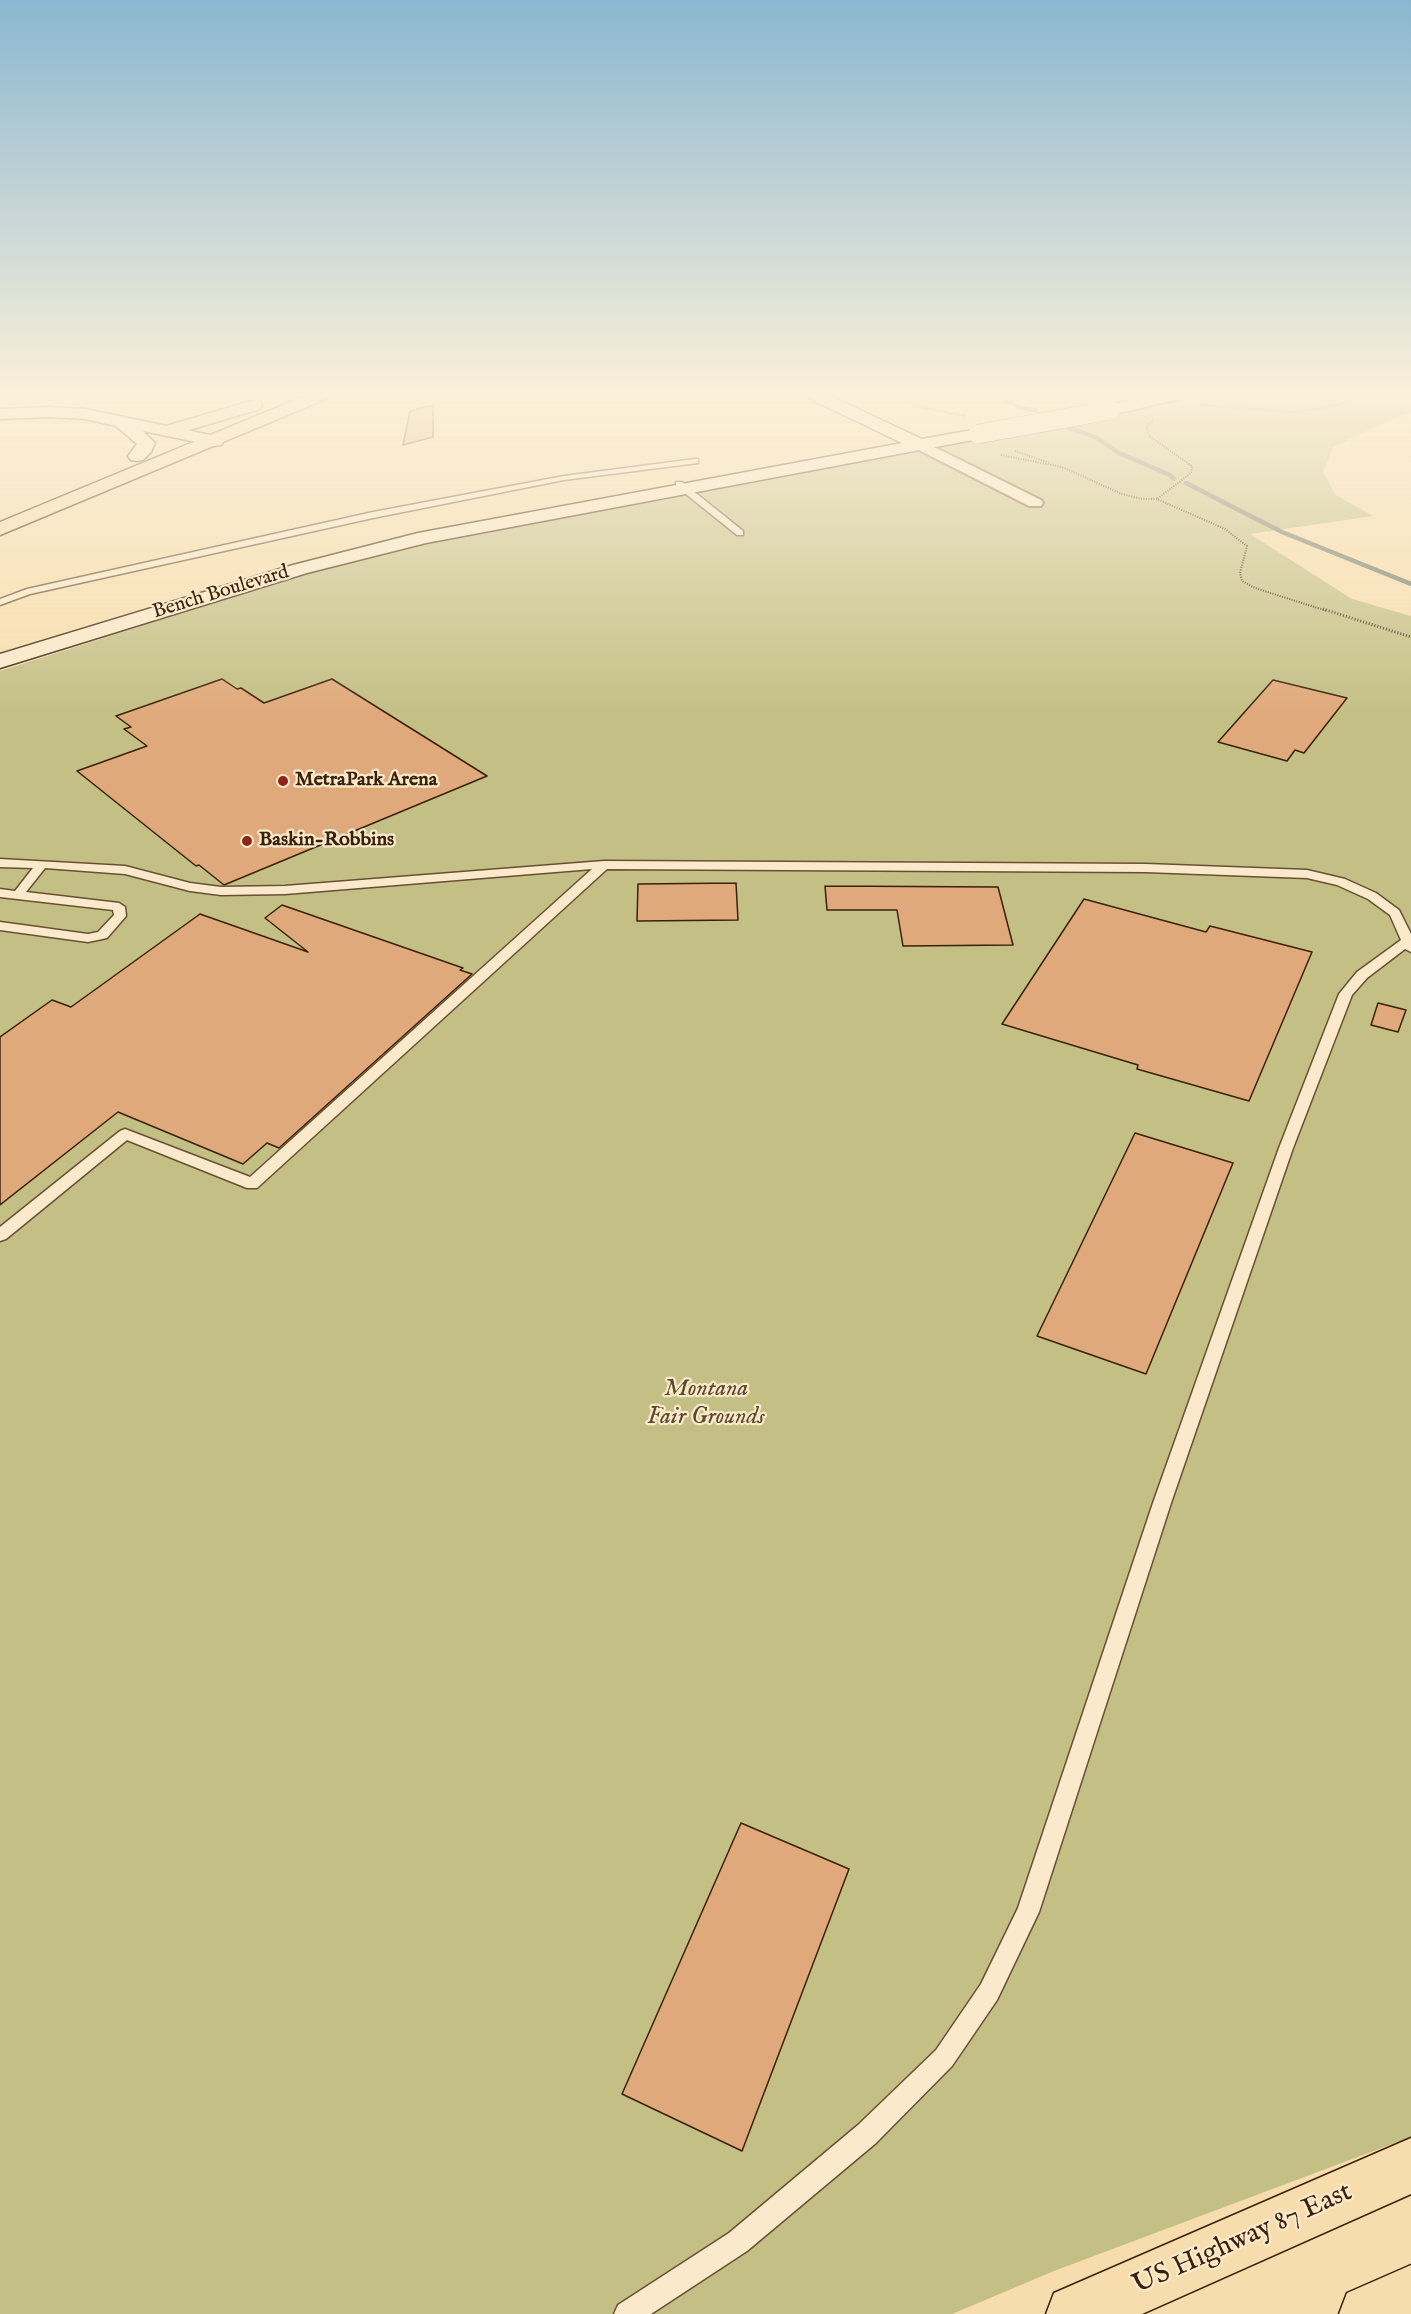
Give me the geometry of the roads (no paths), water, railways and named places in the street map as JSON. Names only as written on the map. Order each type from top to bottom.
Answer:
[{"type":"highway","points":[[0,511],[25,501]]},
{"type":"highway","points":[[0,529],[68,501]]},
{"type":"highway","name":"US Highway 87 East","points":[[1075,2314],[1411,2166]]},
{"type":"highway","points":[[1368,2314],[1411,2294]]},
{"type":"main road","points":[[0,653],[272,569],[361,545],[479,519],[590,501]]},
{"type":"main road","name":"Bench Boulevard","points":[[0,661],[261,580],[368,551],[474,526],[604,501]]},
{"type":"street","points":[[1031,501],[1035,503]]},
{"type":"lane","points":[[0,602],[27,592],[445,501]]},
{"type":"lane","points":[[700,501],[740,533]]},
{"type":"lane","points":[[0,863],[124,870],[190,887],[221,891],[285,890],[604,866],[1135,868],[1307,873],[1341,882],[1372,896],[1395,913],[1409,945],[1362,975],[1346,994],[1286,1148],[1162,1503],[1028,1911],[989,1992],[944,2058],[867,2134],[738,2242],[627,2314]]},
{"type":"lane","points":[[18,895],[41,865]]},
{"type":"lane","points":[[1,1233],[125,1134],[252,1184],[604,866]]},
{"type":"lane","points":[[0,893],[118,907],[120,916],[102,935],[88,938],[0,926]]},
{"type":"waterway","points":[[1221,501],[1282,532],[1411,584]]},
{"type":"place","name":"MetraPark Arena","points":[[283,781]]},
{"type":"place","name":"Baskin-Robbins","points":[[247,841]]},
{"type":"park label","name":"Montana Fair Grounds","points":[[706,1404]]}]
